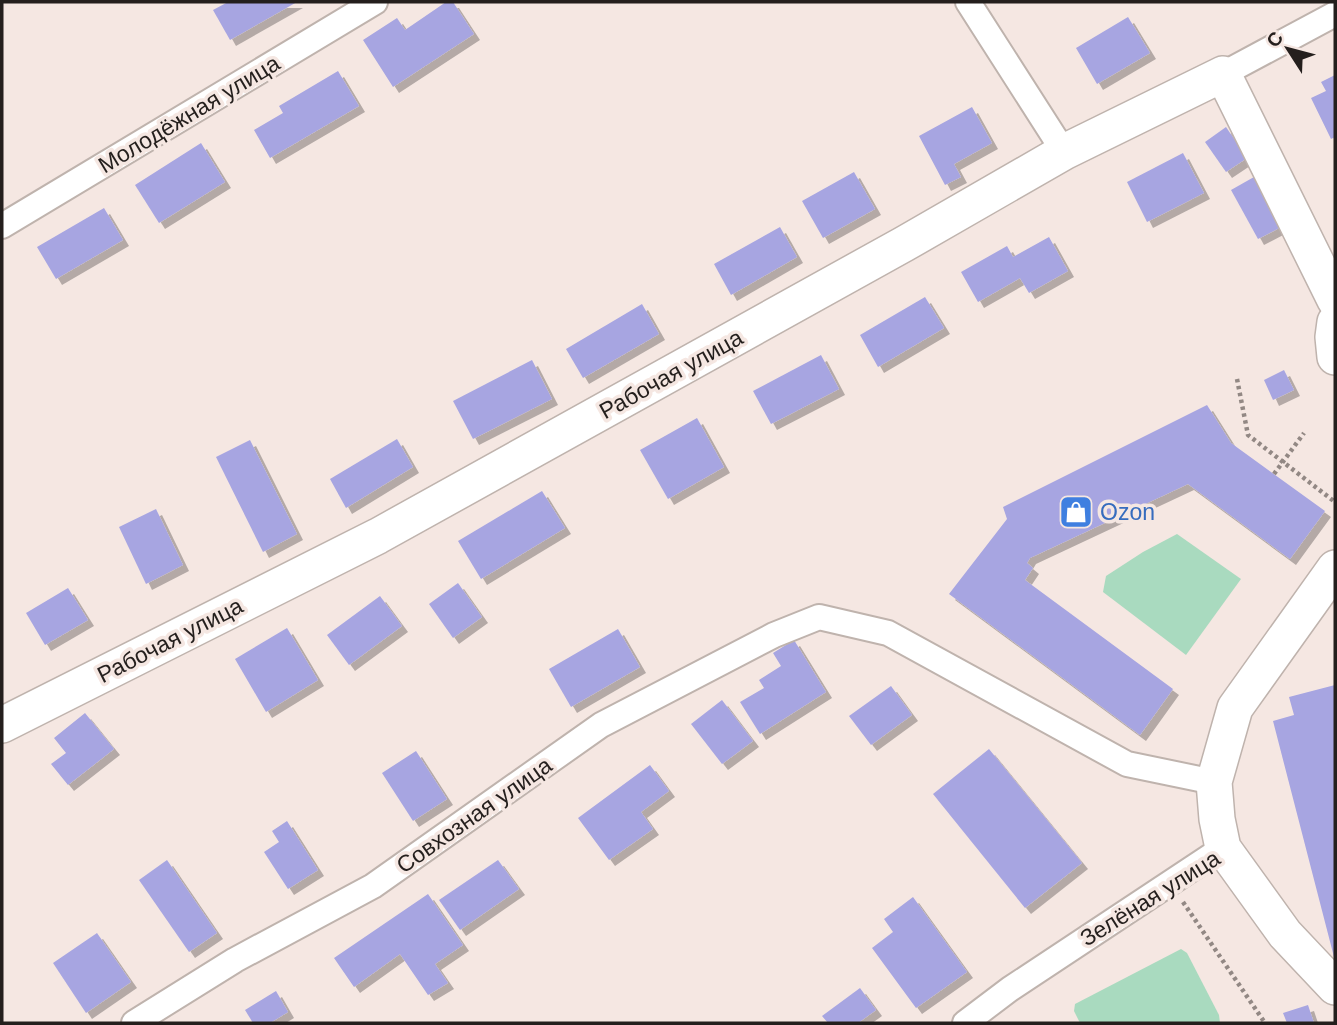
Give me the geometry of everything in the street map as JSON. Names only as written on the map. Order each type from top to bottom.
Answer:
[{"type":"street","name":"Молодёжная улица","points":[[2,226],[375,2]]},
{"type":"street","points":[[968,2],[1064,152]]},
{"type":"street","name":"Рабочая улица","points":[[2,725],[378,536],[892,251],[1064,152],[1223,74],[1335,14]]},
{"type":"street","points":[[1223,74],[1335,300]]},
{"type":"street","points":[[1335,322],[1335,357]]},
{"type":"street","points":[[1223,848],[1214,782],[1235,708],[1335,568]]},
{"type":"street","name":"Совхозная улица","points":[[134,1023],[235,960],[373,886],[601,724],[774,635],[819,617],[888,633],[1127,764],[1214,782]]},
{"type":"street","name":"Зелёная улица","points":[[965,1023],[1010,989],[1223,848],[1285,934],[1335,986]]},
{"type":"path","points":[[1237,379],[1248,435],[1335,502]]},
{"type":"path","points":[[1274,474],[1304,433]]},
{"type":"path","points":[[1170,882],[1265,1023]]},
{"type":"green space","points":[[1177,534],[1241,579],[1186,655],[1103,592],[1106,576]]},
{"type":"green space","points":[[1181,949],[1187,953],[1219,1015],[1220,1023],[1080,1023],[1074,1011],[1075,1004]]},
{"type":"building","points":[[228,2],[297,2],[230,40],[213,10]]},
{"type":"building","points":[[446,2],[453,2],[474,34],[393,87],[363,40],[397,18],[405,30]]},
{"type":"building","points":[[1128,17],[1150,53],[1097,84],[1076,48]]},
{"type":"building","points":[[338,71],[359,106],[270,158],[254,130],[283,113],[279,106]]},
{"type":"building","points":[[1335,75],[1335,137],[1331,139],[1311,98],[1326,91],[1321,82]]},
{"type":"building","points":[[972,107],[992,143],[954,164],[961,177],[945,185],[919,136]]},
{"type":"building","points":[[1226,127],[1247,158],[1226,172],[1205,142]]},
{"type":"building","points":[[201,143],[225,182],[159,223],[135,185]]},
{"type":"building","points":[[1183,153],[1204,193],[1147,222],[1127,182]]},
{"type":"building","points":[[854,172],[875,209],[823,238],[802,201]]},
{"type":"building","points":[[1254,177],[1281,227],[1258,239],[1231,190]]},
{"type":"building","points":[[104,208],[123,240],[56,279],[37,247]]},
{"type":"building","points":[[780,227],[797,257],[731,295],[714,264]]},
{"type":"building","points":[[1049,237],[1068,271],[1029,293],[1020,278],[978,302],[961,272],[1007,246],[1013,257]]},
{"type":"building","points":[[925,297],[944,328],[878,367],[860,335]]},
{"type":"building","points":[[642,304],[659,334],[583,378],[566,349]]},
{"type":"building","points":[[821,355],[839,389],[771,424],[753,391]]},
{"type":"building","points":[[532,360],[552,399],[473,439],[453,401]]},
{"type":"building","points":[[1284,370],[1294,390],[1273,400],[1264,380]]},
{"type":"building","points":[[1207,405],[1231,443],[1325,511],[1290,559],[1188,484],[1030,558],[1027,563],[1033,568],[1025,580],[1173,689],[1140,735],[949,594],[1007,519],[1003,507]]},
{"type":"building","points":[[697,418],[724,467],[668,499],[640,450]]},
{"type":"building","points":[[397,439],[413,467],[346,508],[330,479]]},
{"type":"building","points":[[250,440],[297,534],[263,552],[216,457]]},
{"type":"building","points":[[542,491],[565,528],[481,579],[458,541]]},
{"type":"building","points":[[156,509],[183,565],[146,584],[119,527]]},
{"type":"building","points":[[458,583],[482,617],[453,638],[429,604]]},
{"type":"building","points":[[68,588],[88,620],[45,645],[26,613]]},
{"type":"building","points":[[380,596],[402,626],[349,665],[327,635]]},
{"type":"building","points":[[287,628],[318,680],[266,712],[235,659]]},
{"type":"building","points":[[618,629],[640,667],[571,707],[549,669]]},
{"type":"building","points":[[794,640],[826,692],[760,734],[740,702],[764,688],[759,680],[781,666],[773,653]]},
{"type":"building","points":[[1335,685],[1334,957],[1273,721],[1294,715],[1289,697]]},
{"type":"building","points":[[891,686],[912,715],[871,745],[849,716]]},
{"type":"building","points":[[722,700],[753,741],[722,764],[691,724]]},
{"type":"building","points":[[85,713],[114,749],[68,785],[51,764],[66,753],[54,738]]},
{"type":"building","points":[[989,749],[1082,863],[1025,908],[933,794]]},
{"type":"building","points":[[416,751],[447,799],[413,821],[382,773]]},
{"type":"building","points":[[650,765],[669,791],[641,812],[653,829],[609,860],[578,818]]},
{"type":"building","points":[[287,821],[318,870],[288,889],[264,852],[279,842],[272,831]]},
{"type":"building","points":[[167,860],[217,933],[189,952],[139,880]]},
{"type":"building","points":[[498,860],[519,889],[460,930],[439,900]]},
{"type":"building","points":[[428,894],[463,945],[435,964],[448,983],[428,995],[400,954],[354,987],[334,958]]},
{"type":"building","points":[[913,897],[967,972],[916,1008],[872,948],[893,932],[884,919]]},
{"type":"building","points":[[97,933],[131,982],[86,1013],[53,963]]},
{"type":"building","points":[[860,988],[876,1010],[858,1023],[828,1023],[822,1016]]},
{"type":"building","points":[[276,991],[288,1012],[270,1023],[253,1023],[245,1010]]},
{"type":"building","points":[[1308,1005],[1314,1023],[1287,1023],[1283,1013]]},
{"type":"place","name":"Ozon","points":[[1076,512]]}]
